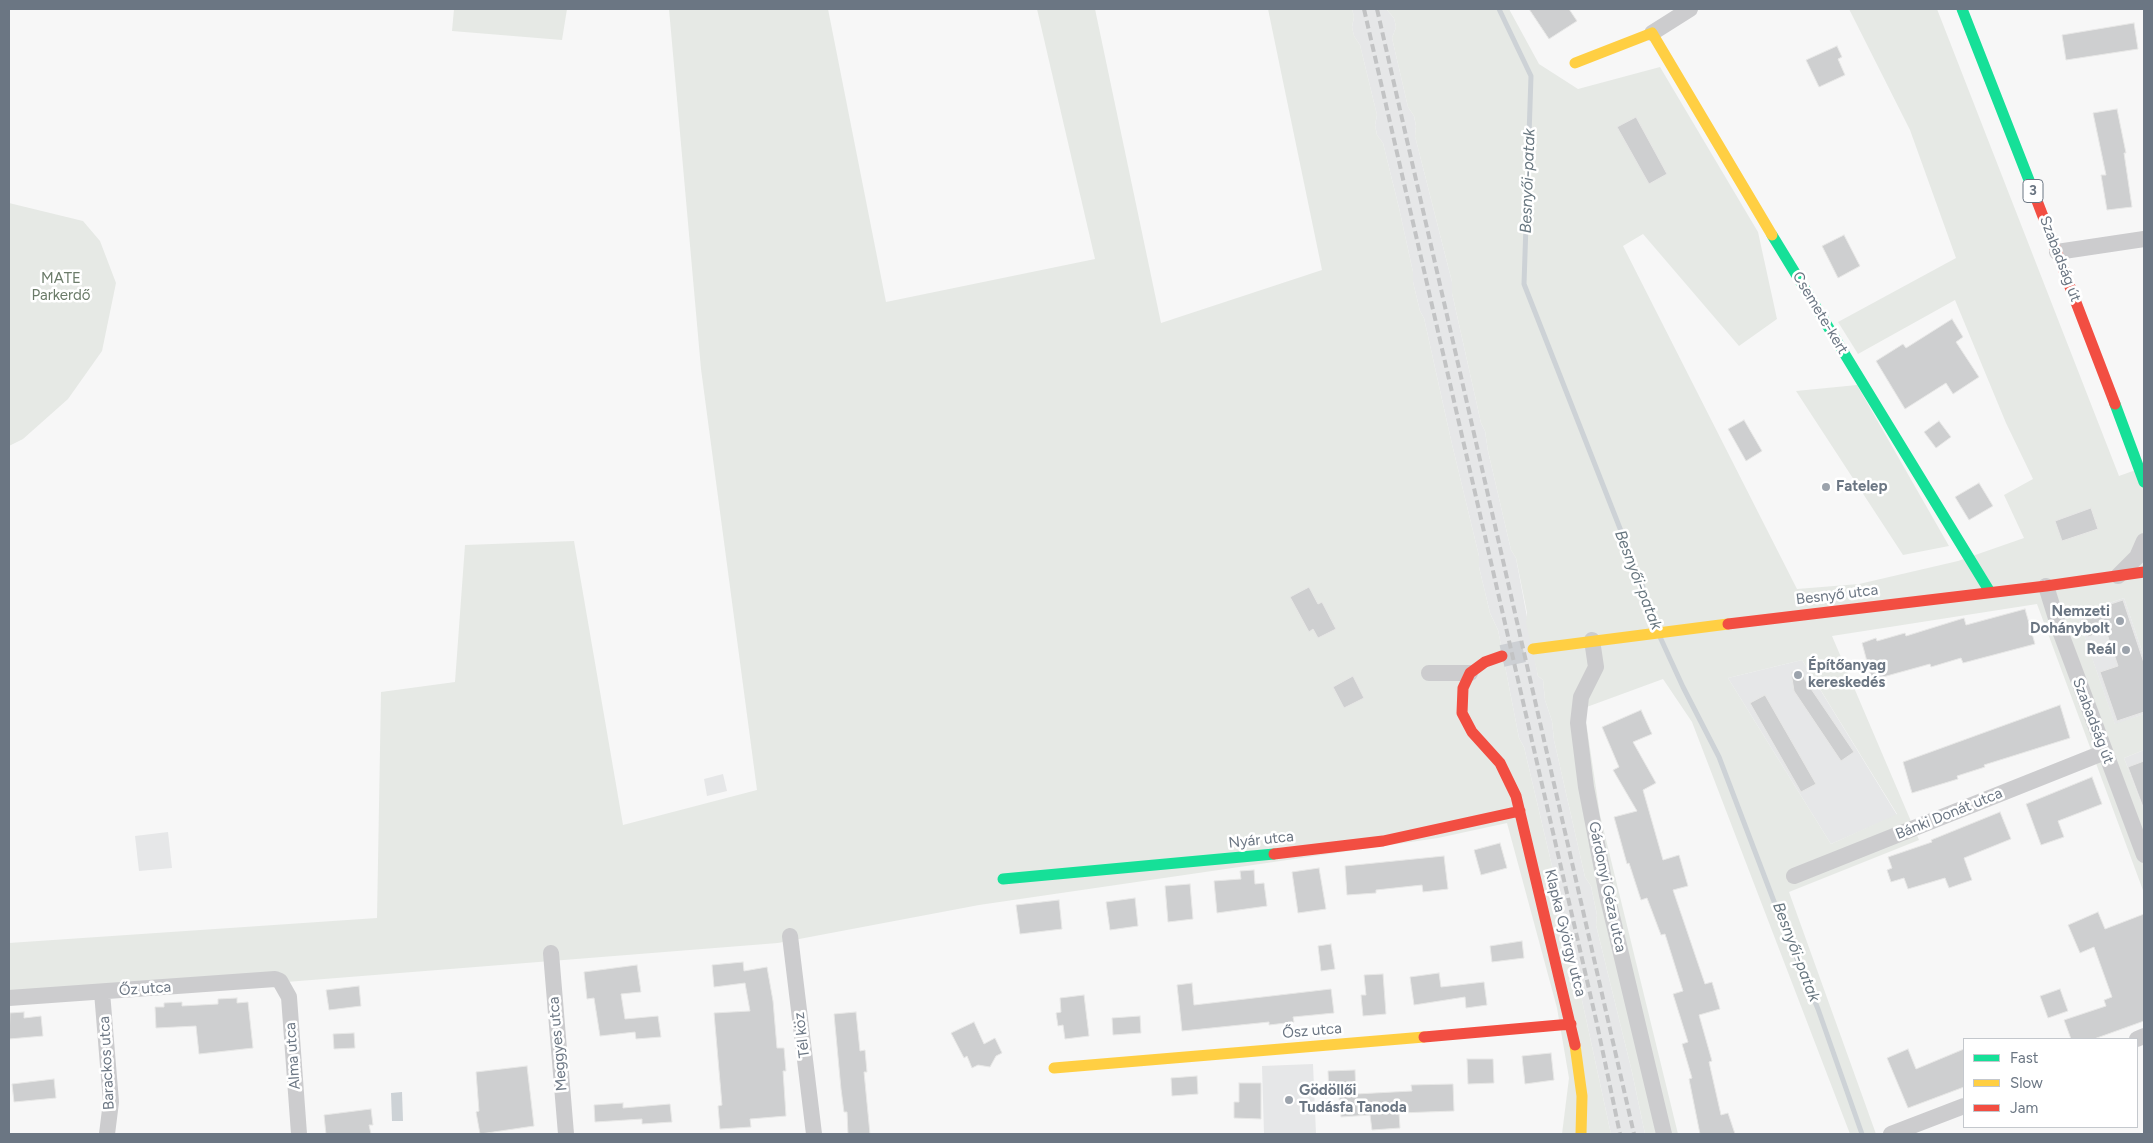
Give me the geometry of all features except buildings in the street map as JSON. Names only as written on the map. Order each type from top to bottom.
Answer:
[{"type":"street","points":[[1575,63],[1652,33],[1690,9]]},
{"type":"street","name":"Szabadság út","points":[[1962,9],[2057,252],[2137,440],[2144,482]]},
{"type":"street","name":"Csemete-kert","points":[[1652,33],[1798,279],[1990,592]]},
{"type":"street","points":[[2057,252],[2144,239]]},
{"type":"street","points":[[2144,541],[2137,557],[2118,576],[2144,583]]},
{"type":"street","name":"Besnyő utca","points":[[1533,649],[1648,633],[2046,586],[2144,572]]},
{"type":"street","name":"Szabadság út","points":[[2046,586],[2060,631],[2144,855]]},
{"type":"street","name":"Gárdonyi Géza utca","points":[[1592,640],[1596,667],[1581,698],[1578,723],[1586,787],[1607,895],[1664,1134]]},
{"type":"street","points":[[1429,673],[1470,673],[1485,662],[1502,656]]},
{"type":"street","name":"Klapka György utca","points":[[1470,673],[1463,688],[1462,713],[1468,726],[1500,763],[1510,780],[1520,811],[1571,1024],[1578,1061],[1582,1096],[1581,1134]]},
{"type":"street","name":"Bánki Donát utca","points":[[1794,876],[2105,752]]},
{"type":"street","name":"Nyár utca","points":[[1003,879],[1260,856],[1374,842],[1411,836],[1520,811]]},
{"type":"street","name":"Tél köz","points":[[790,936],[814,1134]]},
{"type":"street","name":"Meggyes utca","points":[[551,953],[566,1134]]},
{"type":"street","name":"Őz utca","points":[[9,998],[280,980]]},
{"type":"street","name":"Alma utca","points":[[280,980],[289,997],[299,1134]]},
{"type":"street","name":"Barackos utca","points":[[102,992],[111,1102],[107,1134]]},
{"type":"street","name":"Ősz utca","points":[[1054,1068],[1571,1024]]},
{"type":"street","points":[[1892,1134],[1963,1106]]},
{"type":"shaded area","points":[[1352,9],[1386,9],[1394,18],[1396,27],[1392,38],[1408,107],[1414,116],[1415,136],[1452,282],[1452,293],[1511,550],[1516,558],[1538,676],[1543,680],[1545,700],[1552,721],[1554,740],[1585,877],[1591,886],[1597,915],[1596,925],[1645,1134],[1611,1134],[1567,931],[1561,922],[1554,893],[1556,883],[1524,747],[1519,738],[1498,630],[1490,613],[1479,567],[1479,556],[1424,318],[1420,311],[1413,282],[1413,272],[1399,208],[1383,143],[1377,135],[1375,125],[1377,115],[1360,45],[1354,36]]},
{"type":"shaded area","name":"Reál","points":[[2124,598],[2144,657],[2144,714],[2115,725],[2077,614]]},
{"type":"shaded area","points":[[1802,660],[1897,815],[1831,844],[1728,678]]},
{"type":"shaded area","points":[[2144,750],[2144,810],[2124,758]]},
{"type":"shaded area","points":[[723,774],[727,791],[707,796],[704,779]]},
{"type":"shaded area","points":[[168,832],[172,868],[139,871],[135,836]]},
{"type":"shaded area","name":"Gödöllői Tudásfa Tanoda","points":[[1313,1064],[1316,1134],[1264,1134],[1262,1066]]},
{"type":"shaded area","points":[[402,1092],[403,1121],[392,1121],[391,1093]]},
{"type":"green space","points":[[454,9],[567,9],[562,40],[452,31]]},
{"type":"green space","points":[[669,9],[828,9],[886,302],[1095,259],[1037,9],[1095,9],[1161,323],[1322,270],[1268,9],[1352,9],[1354,36],[1360,45],[1377,115],[1375,125],[1377,135],[1383,143],[1399,208],[1413,272],[1413,282],[1420,311],[1424,318],[1479,556],[1479,567],[1490,613],[1498,630],[1519,738],[1524,747],[1556,883],[1554,893],[1561,922],[1567,931],[1611,1134],[1562,1134],[1569,1078],[1557,1008],[1507,823],[1438,838],[979,905],[778,943],[9,1004],[9,943],[377,918],[381,692],[455,682],[465,545],[574,541],[623,825],[757,790],[701,369]]},
{"type":"green space","points":[[1386,9],[1509,9],[1539,64],[1578,89],[1660,67],[1758,232],[1777,319],[1739,346],[1643,234],[1623,246],[1797,589],[1859,584],[1958,561],[2024,538],[2004,495],[2033,479],[2006,423],[1955,300],[1858,354],[1838,322],[1956,258],[1910,130],[1849,9],[1937,9],[2119,476],[2144,467],[2144,657],[2124,598],[2077,614],[2115,724],[2144,714],[2144,750],[2124,758],[2144,810],[2144,893],[2037,604],[1832,636],[1919,840],[1789,892],[1876,1134],[1850,1134],[1692,722],[1663,679],[1584,708],[1600,815],[1678,1134],[1645,1134],[1596,925],[1597,915],[1591,886],[1585,877],[1554,740],[1552,721],[1545,700],[1543,680],[1538,676],[1526,623],[1527,613],[1516,558],[1511,550],[1452,293],[1452,282],[1415,136],[1414,116],[1408,107],[1392,38],[1396,27],[1394,18]],"holes":[[[1802,660],[1897,814],[1831,844],[1728,678]]]},
{"type":"green space","name":"MATE Parkerdő","points":[[9,203],[83,221],[100,241],[116,283],[102,351],[68,399],[23,439],[9,446]]},
{"type":"green space","points":[[1857,385],[1949,546],[1903,555],[1796,391]]},
{"type":"waterway","name":"Besnyői-patak","points":[[1499,9],[1531,76],[1524,284],[1643,587],[1656,626]]},
{"type":"waterway","name":"Besnyői-patak","points":[[1660,637],[1719,757],[1786,933],[1818,1009],[1862,1134]]},
{"type":"tunnel","points":[[1502,656],[1533,649]]},
{"type":"railway","points":[[1364,9],[1597,1024],[1620,1134]]},
{"type":"railway","points":[[1377,9],[1634,1134]]},
{"type":"traffic: fast","points":[[1962,9],[2034,193]]},
{"type":"traffic: fast","points":[[1772,235],[1990,592]]},
{"type":"traffic: fast","points":[[2115,404],[2144,482]]},
{"type":"traffic: fast","points":[[1003,879],[1274,854]]},
{"type":"traffic: slow","points":[[1575,63],[1652,33],[1772,235]]},
{"type":"traffic: slow","points":[[1533,649],[1728,624]]},
{"type":"traffic: slow","points":[[1054,1068],[1424,1037]]},
{"type":"traffic: slow","points":[[1575,1045],[1582,1096],[1581,1134]]},
{"type":"traffic: jam","points":[[2034,193],[2115,404]]},
{"type":"traffic: jam","points":[[1728,624],[2046,586],[2144,572]]},
{"type":"traffic: jam","points":[[1502,656],[1485,662],[1470,673],[1463,688],[1462,713],[1472,732],[1500,763],[1516,796],[1575,1045]]},
{"type":"traffic: jam","points":[[1274,854],[1383,841],[1520,811]]},
{"type":"traffic: jam","points":[[1424,1037],[1571,1024]]},
{"type":"place","name":"Fatelep","points":[[1826,487]]},
{"type":"place","name":"Nemzeti Dohánybolt","points":[[2120,621]]},
{"type":"place","name":"Reál","points":[[2126,650]]},
{"type":"place","name":"Építőanyag kereskedés","points":[[1798,675]]},
{"type":"place","name":"Gödöllői Tudásfa Tanoda","points":[[1289,1100]]}]
